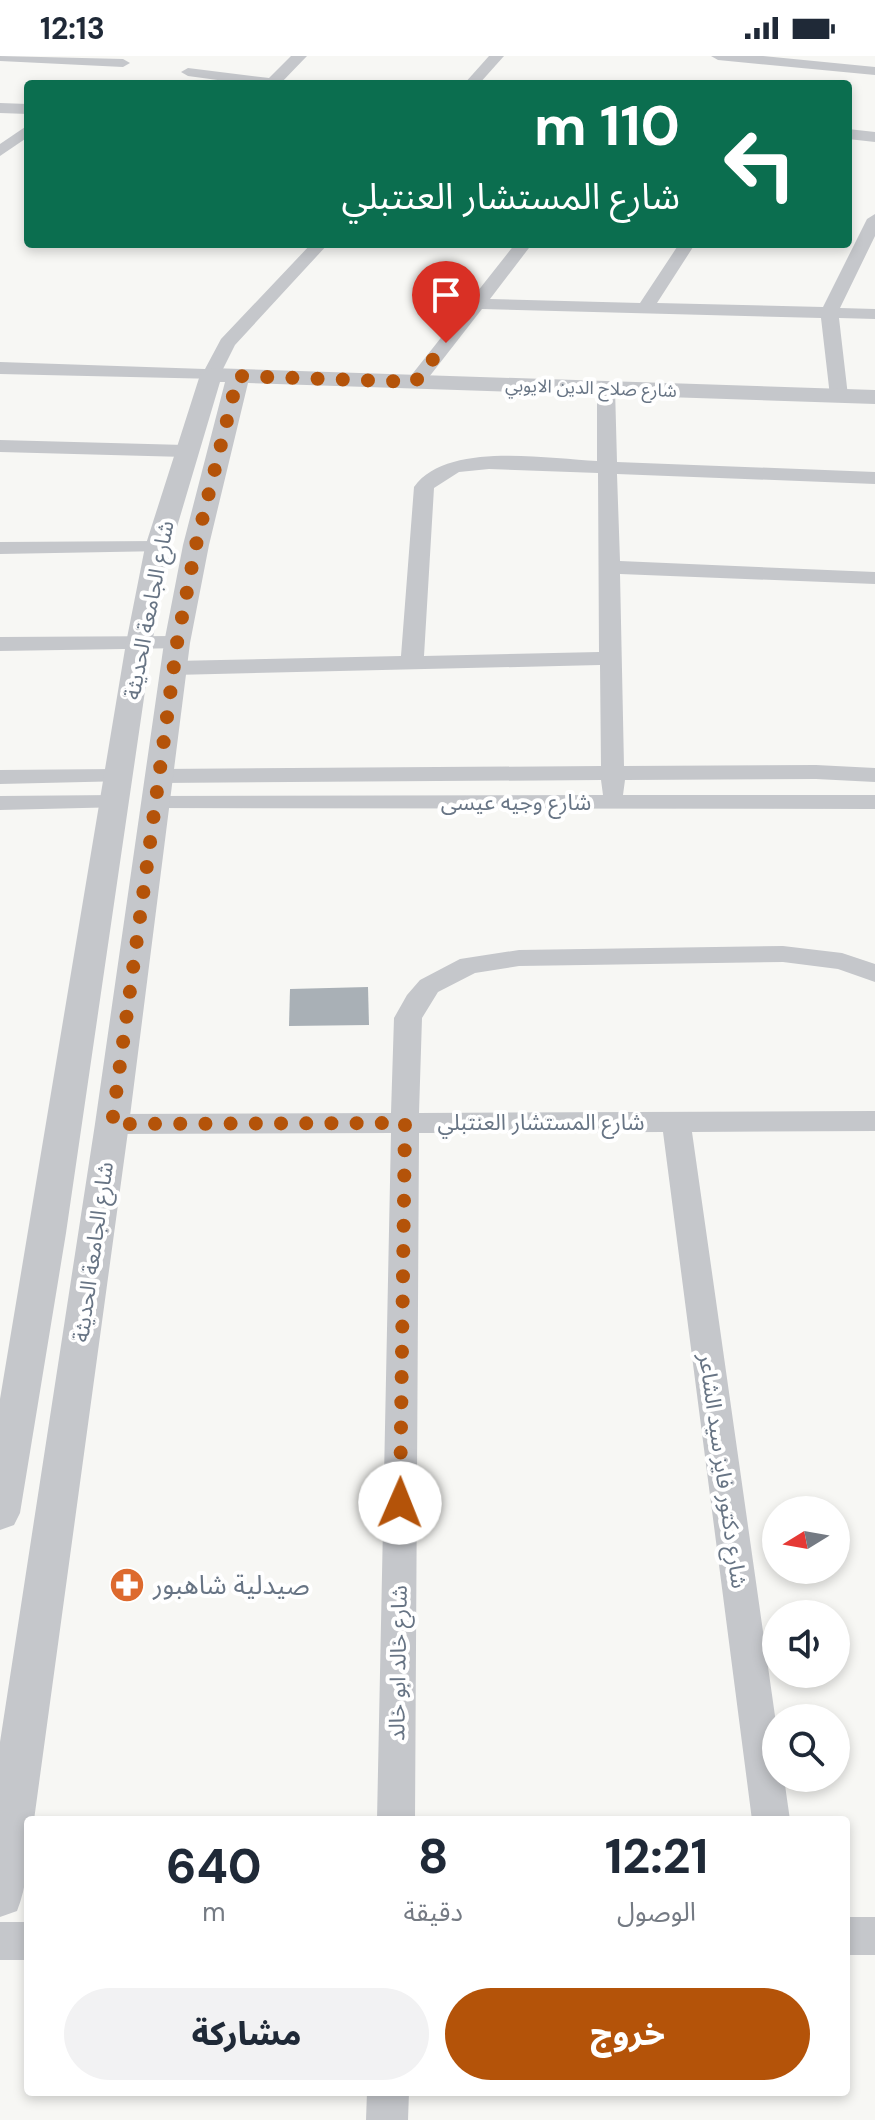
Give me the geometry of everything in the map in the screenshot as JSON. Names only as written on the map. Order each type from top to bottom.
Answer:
[{"type":"street","points":[[275,80],[281,71],[300,56]]},
{"type":"street","points":[[475,80],[497,56]]},
{"type":"street","points":[[718,56],[875,71]]},
{"type":"street","points":[[0,57],[129,60]]},
{"type":"street","points":[[103,77],[129,60]]},
{"type":"street","points":[[188,72],[245,80]]},
{"type":"street","points":[[0,108],[24,109]]},
{"type":"street","points":[[0,151],[24,133]]},
{"type":"street","points":[[852,134],[875,137]]},
{"type":"street","points":[[839,396],[829,313],[875,219]]},
{"type":"street","points":[[224,375],[227,343],[316,248]]},
{"type":"street","points":[[415,382],[521,248]]},
{"type":"street","points":[[645,308],[684,248]]},
{"type":"street","points":[[477,304],[875,314]]},
{"type":"street","points":[[0,368],[224,375],[237,362],[227,343]]},
{"type":"street","name":"شارع صلاح الدين الايوبي","points":[[224,375],[875,397]]},
{"type":"street","name":"شارع الجامعة الحديثة","points":[[0,1513],[10,1396],[48,1233],[139,643],[158,547],[185,451],[224,375]]},
{"type":"street","name":"شارع الجامعة الحديثة","points":[[0,1895],[112,1124],[175,655],[224,375]]},
{"type":"street","points":[[606,388],[613,801]]},
{"type":"street","points":[[0,446],[185,451]]},
{"type":"street","points":[[412,662],[424,487],[430,478],[441,472],[472,464],[875,478]]},
{"type":"street","points":[[0,548],[158,547]]},
{"type":"street","points":[[608,567],[875,578]]},
{"type":"street","points":[[0,644],[139,643],[175,655],[412,662],[610,658]]},
{"type":"street","name":"شارع وجيه عيسى","points":[[158,790],[613,774],[816,772],[875,775]]},
{"type":"street","points":[[0,777],[117,789]]},
{"type":"street","points":[[0,803],[117,789]]},
{"type":"street","name":"شارع وجيه عيسى","points":[[158,790],[613,801],[875,802]]},
{"type":"street","name":"شارع خالد ابو خالد","points":[[396,1816],[405,1123],[408,1018],[416,1001],[429,986],[469,965],[519,958],[783,954],[842,961],[875,973]]},
{"type":"street","name":"شارع المستشار العنتبلي","points":[[112,1124],[875,1121]]},
{"type":"street","name":"شارع دكتور فايز سيد الشاعر","points":[[676,1122],[770,1816]]},
{"type":"street","points":[[48,1233],[95,1235]]},
{"type":"street","points":[[850,1936],[875,1936]]},
{"type":"street","points":[[0,1941],[24,1941]]},
{"type":"street","points":[[387,2120],[388,2096]]},
{"type":"building","points":[[368,987],[369,1025],[289,1026],[290,989]]},
{"type":"place","name":"صيدلية شاهبور","points":[[127,1585]]},
{"type":"route","points":[[400,1503],[405,1123],[112,1124],[177,643],[196,545],[238,376],[415,382],[446,343]]}]
